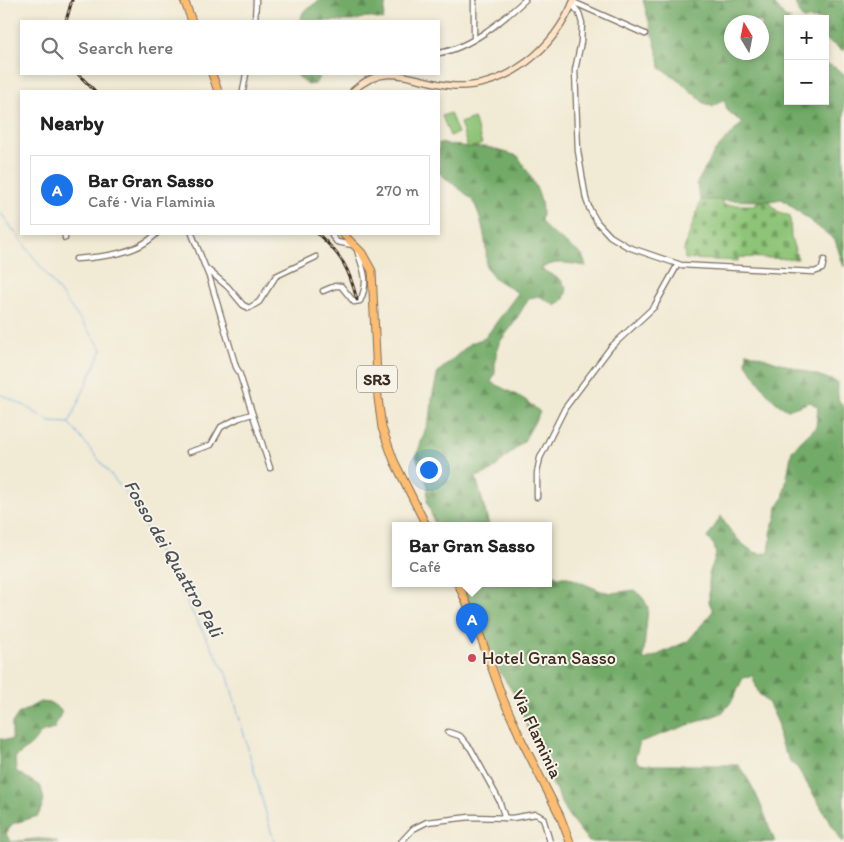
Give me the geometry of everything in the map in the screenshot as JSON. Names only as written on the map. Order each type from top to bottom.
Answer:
[{"type":"main road","points":[[184,0],[192,20]]},
{"type":"main road","points":[[354,90],[378,75],[406,75],[457,86],[503,76],[520,68],[536,55],[557,29],[573,2]]},
{"type":"main road","points":[[212,75],[218,90]]},
{"type":"main road","name":"SR3","points":[[344,235],[357,246],[368,261],[373,276],[378,398],[383,434],[394,461],[424,522]]},
{"type":"main road","name":"Via Flaminia","points":[[460,587],[477,627],[503,699],[522,742],[560,816],[570,842]]},
{"type":"street","points":[[254,20],[256,0]]},
{"type":"street","points":[[474,0],[474,38]]},
{"type":"street","points":[[440,53],[455,49],[474,38],[503,19],[525,0]]},
{"type":"street","points":[[573,2],[645,34]]},
{"type":"street","points":[[573,2],[582,20],[582,39],[576,70],[578,144],[583,185],[590,210],[597,222],[618,242],[638,251],[691,267],[814,272],[822,269],[824,260]]},
{"type":"street","points":[[243,90],[246,75]]},
{"type":"street","points":[[76,259],[102,257],[124,251],[145,243],[155,235]]},
{"type":"street","points":[[192,235],[206,268],[236,367],[270,468]]},
{"type":"street","points":[[323,290],[335,286],[343,287],[354,302],[360,301],[366,285],[366,276],[357,246],[338,242],[332,236]]},
{"type":"street","points":[[206,268],[228,287],[244,306],[251,308],[260,301],[276,276],[316,256]]},
{"type":"street","points":[[537,497],[537,473],[542,453],[565,408],[611,347],[654,307],[678,264]]},
{"type":"street","points":[[189,452],[211,445],[221,427],[252,414]]},
{"type":"street","points":[[448,732],[458,735],[471,749],[499,800],[505,818]]},
{"type":"street","points":[[401,842],[413,828],[424,823],[466,818],[505,818],[540,815],[550,842]]},
{"type":"green space","points":[[320,0],[386,0],[383,20],[366,17],[356,20],[300,20],[304,11]]},
{"type":"green space","points":[[643,0],[771,0],[784,16],[784,105],[829,105],[829,65],[844,75],[844,267],[835,240],[782,199],[769,201],[701,200],[697,183],[715,151],[742,123],[727,110],[724,99],[713,107],[704,103],[676,78],[660,68]]},
{"type":"green space","points":[[794,0],[844,0],[844,51],[829,42],[829,15],[799,14]]},
{"type":"green space","points":[[298,75],[320,76],[315,84],[308,85]]},
{"type":"green space","points":[[450,113],[458,133],[450,136],[442,116]]},
{"type":"green space","points":[[474,118],[482,144],[468,148],[460,123]]},
{"type":"green space","points":[[440,143],[467,147],[487,147],[518,156],[539,195],[542,212],[541,221],[548,230],[582,255],[586,266],[557,263],[541,269],[561,280],[567,289],[564,299],[556,306],[539,296],[529,298],[499,343],[495,373],[491,382],[524,399],[540,412],[524,441],[490,472],[476,477],[488,522],[434,522],[427,501],[428,486],[416,457],[431,413],[432,398],[438,372],[471,343],[485,338],[518,293],[494,278],[486,266],[484,233],[479,215],[471,198],[440,174]]},
{"type":"green space","points":[[701,200],[722,200],[723,205],[757,205],[757,202],[769,201],[777,211],[790,216],[791,238],[798,259],[738,257],[738,261],[685,259],[684,249]]},
{"type":"green space","points":[[747,352],[838,382],[839,399],[844,407],[844,842],[842,842],[797,767],[791,763],[779,738],[778,723],[769,704],[759,694],[752,675],[743,678],[732,701],[722,713],[640,742],[635,758],[639,764],[646,765],[738,765],[755,792],[775,842],[589,842],[568,815],[561,803],[557,790],[546,777],[516,697],[498,669],[494,656],[452,587],[552,587],[552,574],[558,577],[568,577],[601,591],[612,593],[635,590],[648,607],[643,660],[688,641],[713,611],[709,602],[709,574],[716,555],[714,545],[707,538],[721,516],[731,531],[752,551],[769,553],[772,527],[777,507],[783,499],[792,450],[816,427],[818,407],[810,402],[788,410],[781,406],[764,390],[746,363]]},
{"type":"green space","points":[[40,702],[51,703],[62,711],[54,729],[41,733],[32,744],[15,758],[16,771],[41,787],[44,801],[38,816],[12,824],[6,834],[11,842],[0,842],[0,739],[12,740],[12,723],[18,714]]},
{"type":"green space","points":[[46,839],[58,842],[11,842]]},
{"type":"waterway","name":"Fosso dei Quattro Pali","points":[[0,212],[102,349],[69,423],[128,496],[228,677],[274,842]]},
{"type":"waterway","points":[[0,394],[25,406],[50,422],[69,423]]},
{"type":"railway","points":[[66,20],[72,0]]},
{"type":"railway","points":[[79,75],[94,90]]},
{"type":"railway","points":[[319,235],[344,263],[357,300]]},
{"type":"place","name":"Bar Gran Sasso","points":[[472,644]]},
{"type":"place","name":"Hotel Gran Sasso","points":[[472,658]]}]
